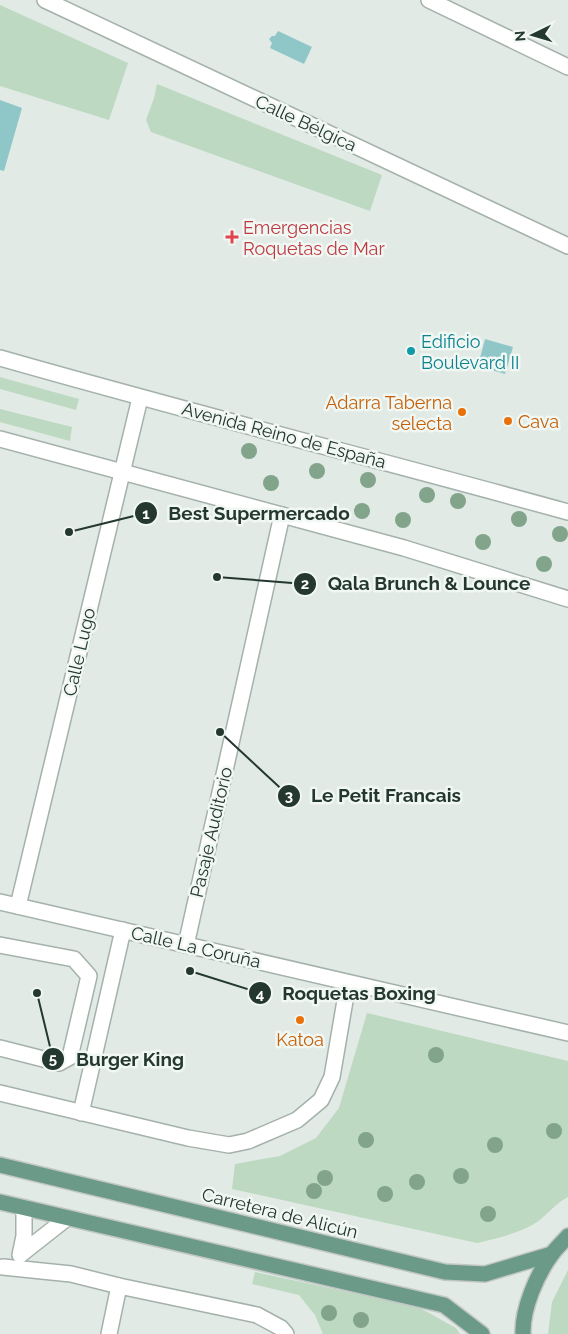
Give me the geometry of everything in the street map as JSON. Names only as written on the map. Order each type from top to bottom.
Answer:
[{"type":"main road","name":"Carretera de Alicún","points":[[0,1166],[445,1272],[485,1274],[552,1254]]},
{"type":"main road","points":[[0,1202],[444,1305],[482,1334]]},
{"type":"main road","points":[[523,1334],[532,1288],[552,1254],[568,1236]]},
{"type":"street","name":"Calle Bélgica","points":[[45,0],[568,246]]},
{"type":"street","points":[[429,0],[568,67]]},
{"type":"street","name":"Avenida Reino de España","points":[[0,358],[140,398],[418,470],[568,512]]},
{"type":"street","name":"Calle Lugo","points":[[18,906],[140,398]]},
{"type":"street","points":[[0,439],[404,548],[568,598]]},
{"type":"street","name":"Pasaje Auditorio","points":[[186,945],[282,515]]},
{"type":"street","name":"Calle La Coruña","points":[[0,902],[568,1033]]},
{"type":"street","points":[[82,1113],[123,930]]},
{"type":"street","points":[[0,945],[74,959],[89,976],[70,1057],[60,1063],[0,1048]]},
{"type":"street","points":[[0,1093],[188,1138],[229,1145],[248,1141],[297,1120],[321,1100],[332,1076],[348,983]]},
{"type":"street","points":[[20,1255],[24,1236],[24,1208]]},
{"type":"street","points":[[1,1268],[67,1218]]},
{"type":"street","points":[[1,1268],[71,1274],[119,1286],[257,1314],[281,1328],[286,1334]]},
{"type":"street","points":[[110,1334],[119,1286]]},
{"type":"green space","points":[[0,5],[128,63],[109,120],[0,86]]},
{"type":"green space","points":[[157,84],[382,175],[370,211],[151,132],[146,120]]},
{"type":"green space","points":[[0,377],[79,399],[76,410],[0,389]]},
{"type":"green space","points":[[0,409],[72,427],[70,441],[0,422]]},
{"type":"green space","points":[[367,1013],[568,1061],[568,1197],[531,1226],[508,1235],[477,1243],[232,1189],[235,1164],[280,1156],[316,1138],[339,1108]]},
{"type":"green space","points":[[568,1270],[568,1334],[548,1334],[552,1302]]},
{"type":"green space","points":[[255,1272],[418,1307],[456,1328],[460,1334],[323,1334],[315,1315],[299,1295],[252,1284]]},
{"type":"water","points":[[278,31],[312,47],[304,64],[270,48],[272,43],[269,39],[275,36]]},
{"type":"water","points":[[0,100],[22,108],[4,171],[0,170]]},
{"type":"water","points":[[485,339],[513,347],[505,374],[478,366]]},
{"type":"place","name":"Emergencias Roquetas de Mar","points":[[232,237]]},
{"type":"place","name":"Edificio Boulevard II","points":[[411,351]]},
{"type":"place","name":"Adarra Taberna selecta","points":[[462,412]]},
{"type":"place","name":"Cava","points":[[508,421]]},
{"type":"place","name":"Best Supermercado","points":[[69,532]]},
{"type":"place","name":"Qala Brunch & Lounce","points":[[217,577]]},
{"type":"place","name":"Le Petit Francais","points":[[220,732]]},
{"type":"place","name":"Roquetas Boxing","points":[[190,971]]},
{"type":"place","name":"Burger King","points":[[37,993]]},
{"type":"place","name":"Katoa","points":[[300,1020]]}]
